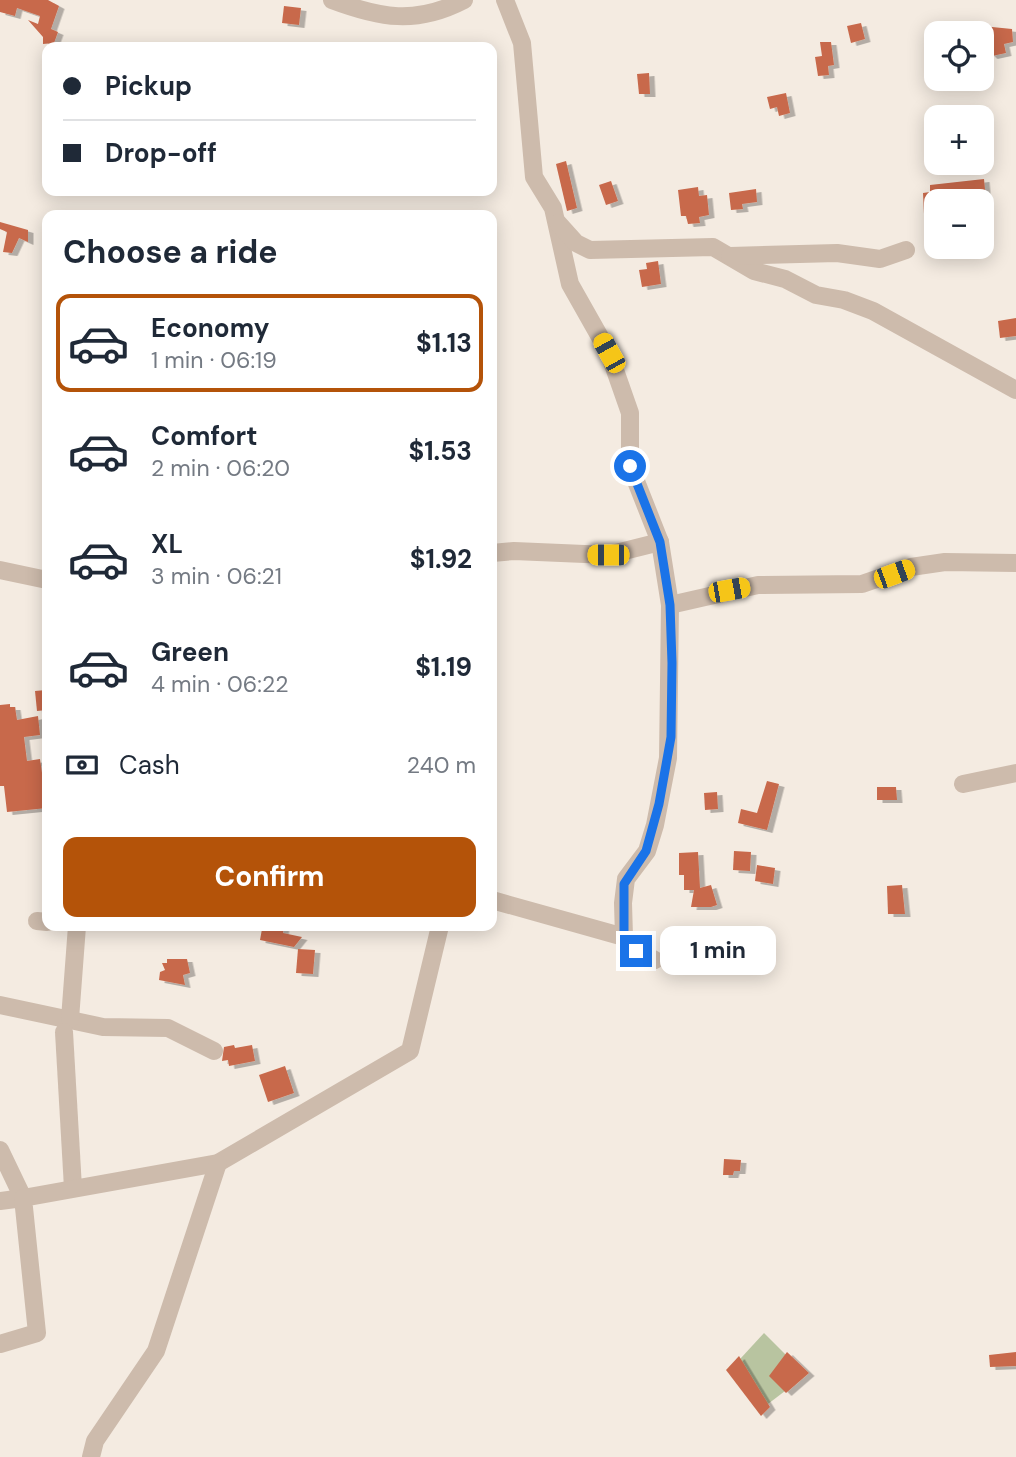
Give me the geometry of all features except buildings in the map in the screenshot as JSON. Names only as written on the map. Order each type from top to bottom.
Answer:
[{"type":"street","points":[[332,0],[370,14],[395,17],[444,10],[464,0]]},
{"type":"street","points":[[505,0],[522,43],[534,177],[553,208],[558,222],[570,284],[609,353],[630,413],[630,466],[660,542],[670,605],[668,758],[646,851],[624,884],[624,937],[628,945],[655,960]]},
{"type":"street","points":[[558,222],[576,243],[590,250],[708,247],[730,256],[754,271],[785,279],[816,295],[844,300],[873,311],[1016,390]]},
{"type":"street","points":[[730,256],[836,253],[880,259],[906,250]]},
{"type":"street","points":[[497,553],[608,555],[660,542]]},
{"type":"street","points":[[670,605],[758,585],[862,584],[911,567],[945,562],[1016,563]]},
{"type":"street","points":[[0,570],[42,579]]},
{"type":"street","points":[[963,784],[1016,773]]},
{"type":"street","points":[[497,902],[624,937]]},
{"type":"street","points":[[73,1188],[67,1026],[76,931]]},
{"type":"street","points":[[0,1202],[218,1163],[410,1051],[439,931]]},
{"type":"street","points":[[0,1005],[67,1026],[168,1028],[214,1051]]},
{"type":"street","points":[[0,1150],[23,1198],[37,1334],[0,1344]]},
{"type":"street","points":[[91,1457],[95,1441],[156,1351],[218,1163]]},
{"type":"green space","points":[[764,1333],[806,1375],[760,1410],[729,1371]]},
{"type":"route","points":[[630,466],[660,542],[670,605],[672,663],[671,737],[659,804],[646,851],[624,884],[624,937],[628,945],[636,951]]}]
